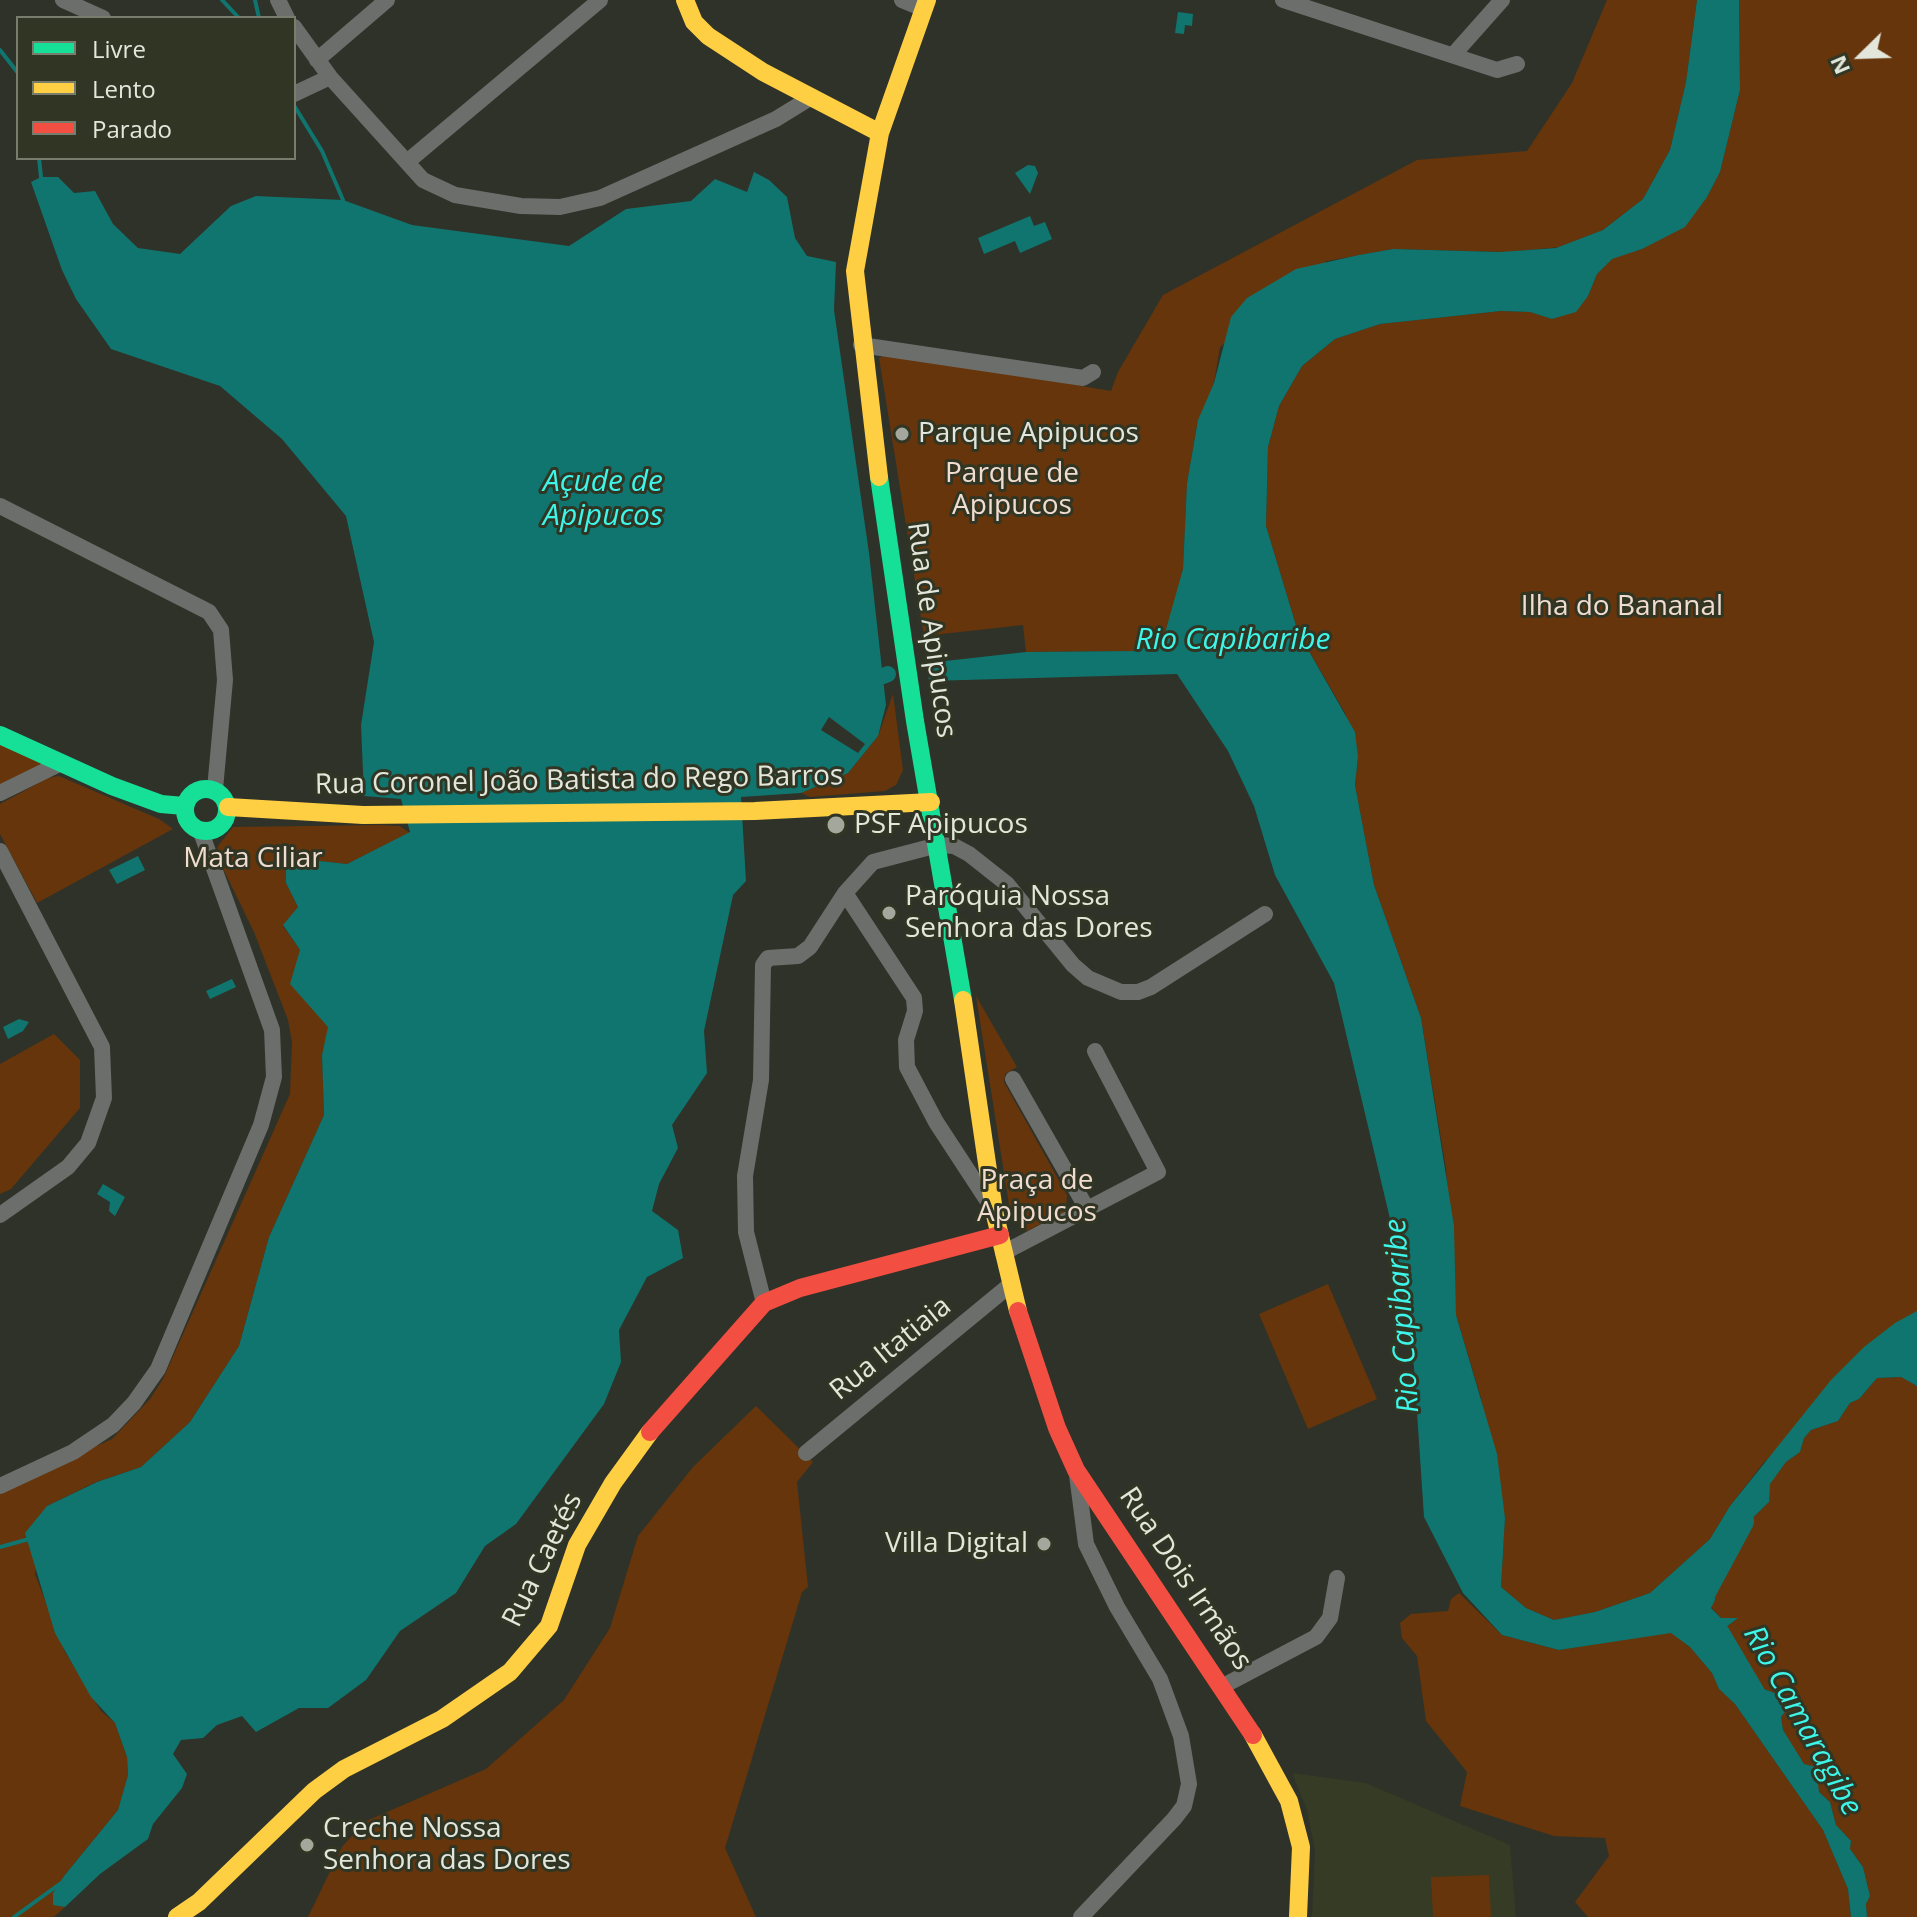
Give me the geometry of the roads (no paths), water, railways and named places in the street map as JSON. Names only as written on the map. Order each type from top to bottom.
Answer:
[{"type":"street","points":[[63,0],[99,16]]},
{"type":"street","points":[[317,60],[387,0]]},
{"type":"street","points":[[407,162],[600,0]]},
{"type":"street","points":[[685,0],[700,30],[810,98],[880,133]]},
{"type":"street","points":[[902,0],[925,4]]},
{"type":"street","points":[[1454,54],[1502,0]]},
{"type":"street","points":[[1287,1],[1497,70],[1517,64]]},
{"type":"street","name":"Rua de Apipucos","points":[[925,4],[880,133],[855,271],[861,345],[915,721],[938,845],[994,1211],[1008,1279]]},
{"type":"street","points":[[296,30],[330,77],[423,180],[455,195],[521,206],[560,207],[600,198],[640,183],[776,119],[810,98]]},
{"type":"street","points":[[296,93],[330,77]]},
{"type":"street","points":[[861,345],[1083,378],[1093,372]]},
{"type":"street","points":[[0,506],[209,612],[223,638],[225,680],[215,789],[228,807],[221,822],[201,832]]},
{"type":"street","points":[[0,735],[59,764],[161,804],[184,806],[198,793],[215,789]]},
{"type":"street","points":[[0,793],[59,764]]},
{"type":"street","name":"Rua Coronel João Batista do Rego Barros","points":[[228,807],[363,815],[755,811],[931,802]]},
{"type":"street","points":[[0,1486],[73,1452],[113,1425],[134,1403],[158,1369],[261,1125],[274,1077],[272,1030],[201,832],[189,827],[184,806]]},
{"type":"street","points":[[764,1303],[746,1232],[745,1176],[761,1080],[763,965],[768,958],[798,956],[810,947],[845,893],[878,859],[938,845],[954,846],[989,866],[1073,965],[1088,978],[1121,992],[1138,992],[1265,914]]},
{"type":"street","points":[[0,851],[102,1047],[104,1098],[88,1143],[68,1167],[0,1215]]},
{"type":"street","points":[[845,893],[914,998],[905,1053],[913,1081],[994,1211]]},
{"type":"street","points":[[1001,1244],[1158,1172],[1095,1051]]},
{"type":"street","points":[[1013,1079],[1086,1207]]},
{"type":"street","name":"Rua Caetés","points":[[177,1917],[199,1902],[314,1791],[344,1769],[454,1712],[510,1672],[549,1626],[577,1545],[613,1483],[649,1433],[764,1303],[800,1288],[1001,1244]]},
{"type":"street","name":"Rua Itatiaia","points":[[806,1453],[1008,1279]]},
{"type":"street","name":"Rua Dois Irmãos","points":[[1008,1279],[1038,1378],[1076,1470],[1223,1686],[1275,1769],[1297,1826],[1302,1873],[1298,1917]]},
{"type":"street","points":[[1076,1470],[1086,1544],[1117,1607],[1160,1679],[1181,1736],[1189,1784],[1184,1806],[1174,1819],[1081,1917]]},
{"type":"street","points":[[1223,1686],[1316,1637],[1330,1618],[1337,1578]]},
{"type":"water","name":"Rio Capibaribe","points":[[1697,0],[1739,0],[1740,90],[1720,172],[1707,197],[1685,227],[1642,249],[1612,259],[1597,274],[1588,296],[1576,312],[1552,319],[1530,312],[1501,311],[1380,324],[1335,339],[1302,366],[1279,406],[1268,447],[1266,526],[1298,632],[1355,732],[1358,757],[1355,785],[1374,885],[1421,1018],[1454,1226],[1456,1315],[1497,1454],[1505,1518],[1501,1587],[1526,1608],[1554,1620],[1595,1612],[1650,1593],[1710,1539],[1730,1506],[1831,1380],[1864,1347],[1895,1323],[1917,1311],[1917,1386],[1901,1377],[1877,1378],[1859,1399],[1850,1403],[1838,1421],[1811,1430],[1804,1438],[1800,1452],[1786,1462],[1770,1484],[1769,1502],[1735,1535],[1734,1554],[1728,1549],[1718,1552],[1715,1557],[1719,1568],[1712,1571],[1715,1600],[1711,1608],[1721,1618],[1738,1618],[1725,1628],[1734,1660],[1732,1668],[1754,1685],[1782,1696],[1788,1708],[1781,1717],[1783,1730],[1804,1764],[1816,1767],[1819,1792],[1830,1802],[1836,1825],[1851,1841],[1850,1849],[1863,1867],[1870,1896],[1866,1904],[1867,1917],[1851,1917],[1848,1889],[1823,1830],[1735,1704],[1719,1689],[1712,1673],[1690,1647],[1671,1633],[1559,1650],[1502,1635],[1463,1593],[1424,1517],[1414,1367],[1396,1244],[1334,983],[1275,875],[1254,806],[1228,751],[1177,674],[929,681],[927,663],[1026,652],[1135,651],[1150,646],[1165,633],[1183,569],[1187,483],[1198,420],[1214,383],[1231,317],[1247,298],[1296,269],[1359,255],[1393,249],[1500,252],[1556,248],[1603,230],[1643,199],[1670,150],[1686,82]]},
{"type":"water","points":[[1178,12],[1193,14],[1192,26],[1185,25],[1184,34],[1175,33]]},
{"type":"water","points":[[1028,165],[1035,166],[1038,173],[1030,194],[1015,173]]},
{"type":"water","name":"Açude de Apipucos","points":[[754,172],[769,180],[787,197],[795,238],[807,256],[836,262],[834,310],[869,553],[886,705],[878,736],[848,773],[801,793],[741,797],[746,881],[733,895],[704,1031],[707,1073],[672,1125],[678,1148],[659,1184],[652,1211],[678,1230],[683,1258],[647,1277],[619,1330],[621,1362],[604,1404],[516,1524],[485,1546],[456,1593],[400,1631],[366,1680],[328,1708],[299,1708],[256,1732],[242,1716],[217,1725],[203,1738],[181,1740],[173,1754],[187,1774],[182,1788],[153,1824],[148,1839],[100,1874],[65,1907],[53,1905],[53,1893],[64,1876],[118,1810],[128,1775],[127,1757],[115,1723],[91,1697],[55,1633],[25,1533],[47,1506],[97,1482],[141,1467],[190,1422],[239,1346],[269,1237],[324,1115],[322,1055],[328,1027],[290,984],[300,950],[283,925],[298,907],[286,883],[286,867],[310,860],[347,864],[410,832],[401,799],[364,796],[361,725],[374,642],[346,516],[282,439],[220,386],[111,349],[76,299],[62,270],[31,182],[41,177],[58,177],[74,193],[95,191],[113,224],[138,248],[180,254],[231,206],[256,196],[343,200],[412,225],[569,246],[626,209],[691,201],[715,179],[747,192]]},
{"type":"water","points":[[1030,216],[1034,226],[1045,222],[1052,239],[1020,253],[1015,241],[984,254],[978,238]]},
{"type":"water","points":[[138,856],[145,870],[117,884],[109,870]]},
{"type":"water","points":[[232,979],[236,987],[210,999],[206,991]]},
{"type":"water","points":[[19,1019],[29,1022],[23,1031],[8,1039],[3,1027]]},
{"type":"water","points":[[103,1184],[125,1197],[115,1216],[109,1211],[110,1202],[97,1194]]},
{"type":"waterway","points":[[222,0],[237,16]]},
{"type":"waterway","points":[[255,0],[259,16]]},
{"type":"waterway","points":[[0,50],[16,70]]},
{"type":"waterway","points":[[296,109],[322,151],[343,200]]},
{"type":"waterway","points":[[39,160],[41,177]]},
{"type":"waterway","points":[[883,676],[888,674]]},
{"type":"waterway","name":"Rio Capibaribe","points":[[1697,1603],[1741,1521]]},
{"type":"waterway","points":[[0,1547],[29,1539]]},
{"type":"waterway","name":"Rio Camaragibe","points":[[1717,1634],[1760,1707]]},
{"type":"waterway","points":[[14,1917],[61,1883]]},
{"type":"place","name":"Parque Apipucos","points":[[902,434]]},
{"type":"place","name":"PSF Apipucos","points":[[836,825]]},
{"type":"place","name":"Paróquia Nossa Senhora das Dores","points":[[889,913]]},
{"type":"place","name":"Villa Digital","points":[[1044,1544]]},
{"type":"place","name":"Creche Nossa Senhora das Dores","points":[[307,1845]]},
{"type":"park label","name":"Parque de Apipucos","points":[[1012,490]]},
{"type":"park label","name":"Ilha do Bananal","points":[[1622,607]]},
{"type":"park label","name":"Mata Ciliar","points":[[253,859]]},
{"type":"park label","name":"Praça de Apipucos","points":[[1037,1197]]}]
